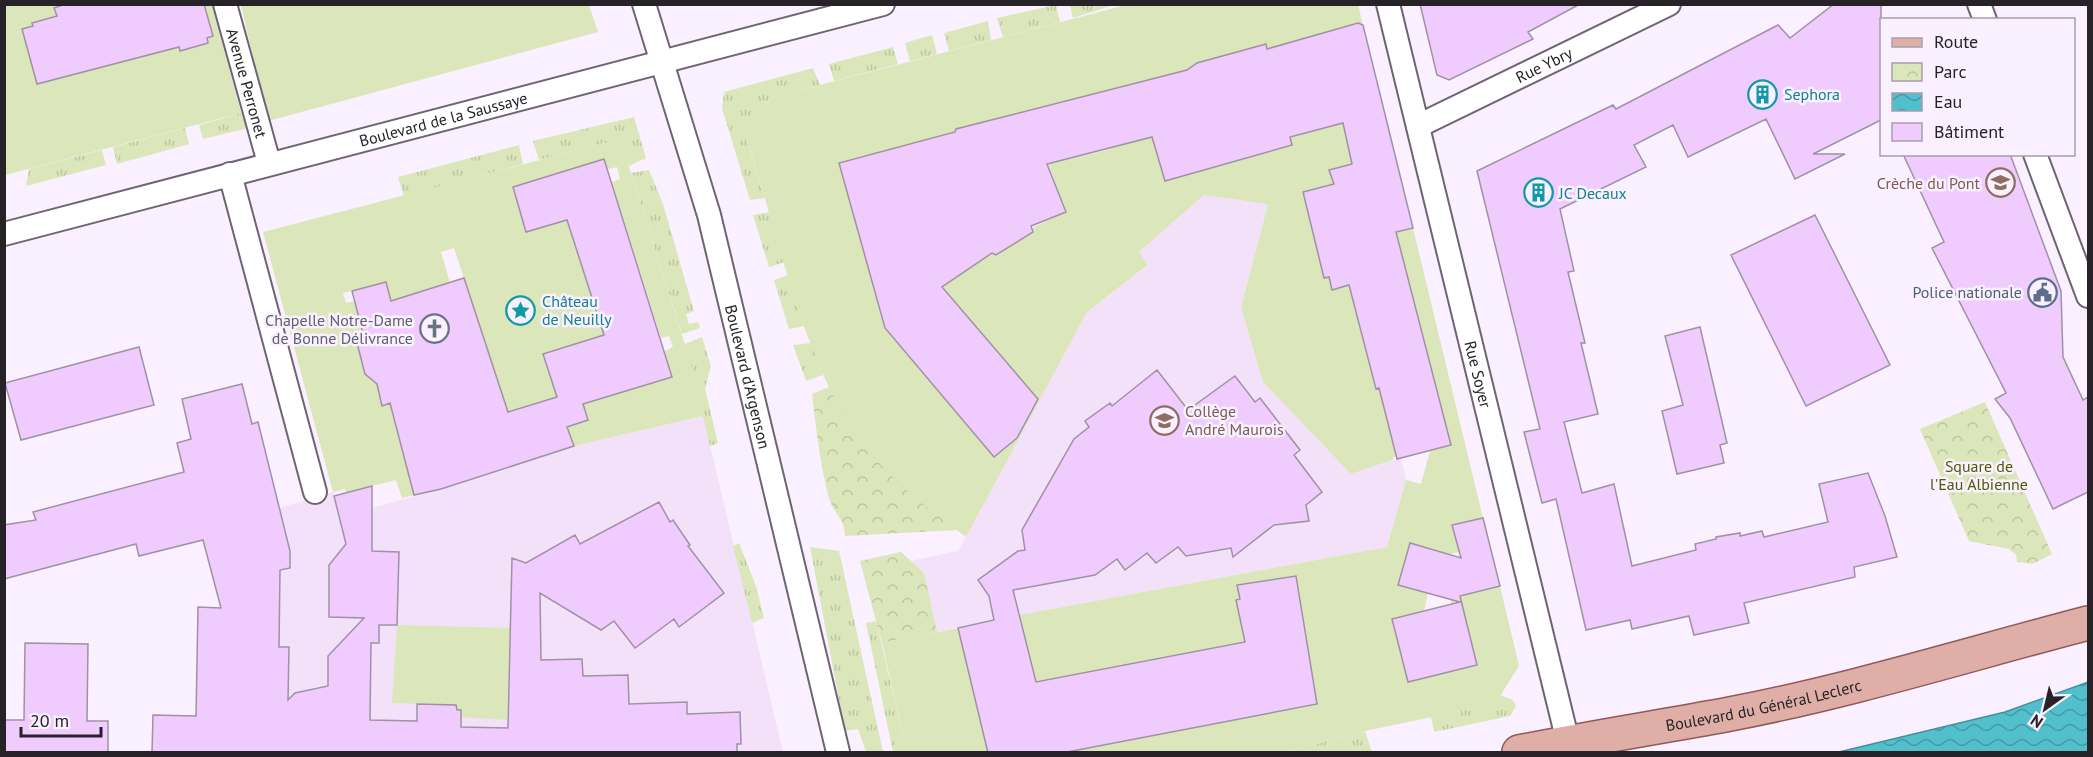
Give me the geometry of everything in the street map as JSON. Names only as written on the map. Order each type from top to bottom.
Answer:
[{"type":"main road","name":"Boulevard du Général Leclerc","points":[[2006,644],[2088,608]]},
{"type":"main road","name":"Boulevard du Général Leclerc","points":[[1519,753],[1742,711],[1905,674],[2088,623]]},
{"type":"street","name":"Avenue Perronet","points":[[225,4],[269,163]]},
{"type":"street","name":"Boulevard d'Argenson","points":[[644,4],[709,215],[838,753]]},
{"type":"street","name":"Boulevard de la Saussaye","points":[[4,234],[269,163],[663,64],[883,4]]},
{"type":"street","name":"Rue Soyer","points":[[1388,4],[1568,742]]},
{"type":"street","name":"Rue Ybry","points":[[1418,126],[1669,4]]},
{"type":"street","points":[[2036,156],[2088,296]]},
{"type":"street","points":[[230,174],[315,492]]},
{"type":"shaded area","name":"Collège André Maurois","points":[[1204,195],[1268,204],[1241,307],[1351,474],[1401,458],[1406,480],[1387,547],[1019,615],[882,643],[860,561],[901,552],[910,561],[958,551],[1087,312],[1148,266],[1138,253]]},
{"type":"shaded area","points":[[703,416],[783,752],[243,752],[244,579],[215,587],[211,570],[242,561],[223,546],[205,550],[202,536],[279,508],[333,492],[339,517],[441,489],[574,446]]},
{"type":"green space","points":[[1117,4],[1073,18],[1070,5]]},
{"type":"green space","points":[[4,5],[212,5],[241,113],[5,175]]},
{"type":"green space","points":[[241,5],[589,5],[598,32],[268,121]]},
{"type":"green space","points":[[1056,5],[1060,22],[1003,37],[997,18]]},
{"type":"green space","points":[[1126,5],[1358,5],[1363,25],[1329,33],[1328,31],[1267,49],[1266,44],[1198,63],[1187,70],[956,129],[955,132],[887,151],[868,161],[865,155],[839,162],[884,327],[994,457],[1015,439],[1038,399],[941,286],[992,253],[997,255],[1006,246],[1019,241],[1020,236],[1025,238],[1034,227],[1066,212],[1047,160],[1100,152],[1151,133],[1165,180],[1292,145],[1290,137],[1341,114],[1353,166],[1330,170],[1334,184],[1329,277],[1332,290],[1352,285],[1375,389],[1379,388],[1396,456],[1393,460],[1351,474],[1263,382],[1241,307],[1268,204],[1204,195],[1139,252],[1148,265],[1087,312],[966,537],[922,503],[882,466],[859,438],[839,406],[822,371],[793,294],[747,140],[770,98]]},
{"type":"green space","points":[[988,21],[991,40],[949,51],[944,33]]},
{"type":"green space","points":[[932,35],[937,54],[910,61],[905,43]]},
{"type":"green space","points":[[893,47],[898,64],[834,81],[829,64]]},
{"type":"green space","points":[[813,68],[820,85],[770,98],[747,140],[765,198],[750,200],[722,108],[724,92]]},
{"type":"green space","points":[[241,113],[243,118],[246,117],[249,128],[203,139],[199,125]]},
{"type":"green space","points":[[634,117],[646,158],[629,166],[625,154],[605,143],[539,160],[533,141]]},
{"type":"green space","points":[[185,128],[189,144],[117,164],[113,147]]},
{"type":"green space","points":[[605,143],[625,154],[693,370],[703,416],[574,446],[567,427],[583,404],[672,377],[665,351],[673,347],[669,336],[661,338],[612,182],[620,179],[617,167],[608,169],[604,159],[513,188],[524,220],[567,220],[604,335],[544,354],[557,397],[508,412],[454,248],[441,252],[450,283],[399,330],[386,282],[343,293],[346,303],[355,301],[365,341],[357,344],[364,372],[372,380],[378,381],[382,405],[392,403],[394,407],[391,409],[409,475],[441,489],[402,498],[396,480],[363,488],[352,514],[345,489],[333,492],[263,232]]},
{"type":"green space","points":[[519,145],[523,164],[404,196],[398,177]]},
{"type":"green space","points":[[102,150],[106,165],[26,186],[29,169]]},
{"type":"green space","points":[[649,170],[663,204],[694,311],[686,314],[689,324],[698,322],[700,328],[682,334],[631,173]]},
{"type":"green space","points":[[770,212],[785,262],[769,267],[753,215]]},
{"type":"green space","points":[[1413,228],[1483,518],[1453,525],[1459,552],[1450,554],[1410,543],[1398,585],[1428,593],[1424,611],[1392,619],[1408,682],[1477,665],[1466,621],[1456,623],[1450,598],[1500,586],[1519,666],[1495,704],[1365,731],[1285,752],[1062,752],[1317,704],[1296,576],[1238,585],[1240,599],[1236,600],[1247,642],[1036,682],[1019,615],[1387,547],[1406,480],[1421,484],[1430,451],[1451,445],[1396,232]]},
{"type":"green space","points":[[789,275],[805,326],[789,329],[774,280]]},
{"type":"green space","points":[[702,337],[711,366],[705,389],[718,443],[710,446],[685,344]]},
{"type":"green space","points":[[811,343],[823,375],[806,381],[793,345]]},
{"type":"green space","points":[[829,387],[855,430],[885,466],[919,499],[957,530],[845,536],[843,525],[831,503],[826,485],[812,394]]},
{"type":"green space","name":"Square de l'Eau Albienne","points":[[1985,402],[2052,554],[2033,564],[2017,562],[2016,555],[2009,549],[1969,541],[1920,429]]},
{"type":"green space","points":[[739,543],[756,586],[764,618],[752,623],[733,546]]},
{"type":"green space","points":[[810,547],[839,551],[883,752],[866,752],[858,729],[845,731]]},
{"type":"green space","points":[[901,552],[924,573],[937,632],[882,643],[860,561]]},
{"type":"green space","points":[[876,621],[907,752],[893,752],[866,623]]},
{"type":"green space","points":[[397,625],[510,628],[507,720],[461,717],[461,711],[457,710],[456,705],[392,703]]},
{"type":"green space","points":[[958,628],[988,752],[907,752],[882,643]]},
{"type":"green space","points":[[1500,695],[1513,700],[1516,706],[1510,716],[1434,732],[1431,717],[1495,704]]},
{"type":"green space","points":[[1365,731],[1372,752],[1285,752]]},
{"type":"water","points":[[2088,682],[2088,752],[1839,752],[2005,712]]},
{"type":"building","points":[[66,4],[204,4],[213,36],[207,38],[208,43],[180,51],[179,47],[37,84],[22,29],[33,26],[32,23],[57,16],[54,8]]},
{"type":"building","points":[[1420,4],[1580,4],[1528,32],[1533,39],[1449,80],[1437,75]]},
{"type":"building","points":[[1834,4],[1881,4],[1880,120],[1813,154],[1845,154],[1795,179],[1766,119],[1688,157],[1673,125],[1634,145],[1646,167],[1560,209],[1574,271],[1568,272],[1585,343],[1581,343],[1598,414],[1564,422],[1582,493],[1614,484],[1632,566],[1696,550],[1695,544],[1716,539],[1716,537],[1740,533],[1740,536],[1762,531],[1764,537],[1828,522],[1819,484],[1868,473],[1885,516],[1897,557],[1854,567],[1855,577],[1744,603],[1749,623],[1694,635],[1689,616],[1632,629],[1630,620],[1586,630],[1556,499],[1542,503],[1524,432],[1540,429],[1477,171],[1613,105],[1616,109],[1778,25],[1790,38]]},
{"type":"building","points":[[1358,23],[1363,25],[1413,228],[1396,232],[1451,445],[1397,459],[1349,285],[1332,290],[1329,277],[1324,278],[1303,192],[1334,184],[1329,170],[1352,164],[1343,123],[1290,137],[1292,145],[1165,181],[1152,137],[1047,164],[1066,212],[1031,226],[1033,232],[996,255],[992,253],[942,287],[1038,399],[1017,438],[994,457],[885,328],[839,163],[955,132],[956,129],[1187,70],[1197,63],[1266,44],[1267,49]]},
{"type":"building","points":[[1904,156],[2011,156],[2061,291],[2063,357],[2083,400],[2088,397],[2088,492],[2053,509],[2010,418],[1995,399],[2006,393],[1932,248],[1944,242]]},
{"type":"building","points":[[604,159],[672,377],[583,404],[588,420],[567,427],[574,446],[441,489],[414,495],[390,403],[382,406],[377,384],[365,374],[357,343],[365,341],[352,291],[386,282],[391,301],[464,278],[508,412],[557,397],[543,354],[604,335],[567,220],[526,232],[513,187]]},
{"type":"building","points":[[1815,215],[1890,365],[1806,406],[1731,255]]},
{"type":"building","points":[[1700,327],[1727,443],[1720,445],[1724,463],[1677,474],[1662,411],[1683,405],[1665,336]]},
{"type":"building","points":[[139,347],[154,405],[21,440],[5,383]]},
{"type":"building","points":[[1157,370],[1188,410],[1235,376],[1255,402],[1260,398],[1300,450],[1294,455],[1322,492],[1306,505],[1309,521],[1274,525],[1233,557],[1231,548],[1186,556],[1178,547],[1156,563],[1147,553],[1125,570],[1117,559],[1095,575],[1013,590],[1036,682],[1245,642],[1236,600],[1240,599],[1237,585],[1296,576],[1317,704],[1062,753],[988,753],[958,628],[994,620],[989,596],[978,580],[1018,551],[1025,550],[1022,530],[1074,439],[1089,427],[1085,421],[1110,403],[1112,406]]},
{"type":"building","points":[[242,384],[252,424],[258,422],[290,551],[290,568],[280,570],[279,647],[289,647],[288,700],[295,693],[328,686],[328,656],[364,618],[329,617],[329,565],[346,544],[334,496],[372,486],[372,551],[399,552],[397,625],[379,625],[379,643],[371,643],[370,720],[417,721],[417,704],[456,705],[457,710],[461,710],[461,727],[508,728],[512,558],[526,563],[575,535],[580,544],[659,502],[670,522],[673,520],[690,545],[688,546],[724,593],[679,627],[674,619],[635,648],[614,621],[601,630],[540,593],[541,660],[582,659],[583,676],[628,675],[629,704],[687,702],[687,714],[740,712],[741,744],[737,744],[737,753],[152,753],[153,715],[196,716],[198,607],[221,608],[203,540],[139,556],[136,544],[4,579],[4,525],[36,520],[33,512],[184,472],[177,443],[191,439],[182,399]]},
{"type":"building","points":[[1483,518],[1500,586],[1460,596],[1477,665],[1408,682],[1392,619],[1460,602],[1398,585],[1410,543],[1461,558],[1452,525]]},
{"type":"building","points":[[25,643],[88,644],[87,721],[108,721],[108,753],[4,753],[4,720],[24,720]]},
{"type":"place","name":"Sephora","points":[[1763,94]]},
{"type":"place","name":"Crèche du Pont","points":[[2001,183]]},
{"type":"place","name":"JC Decaux","points":[[1538,193]]},
{"type":"place","name":"Police nationale","points":[[2043,292]]},
{"type":"place","name":"Château de Neuilly","points":[[521,310]]},
{"type":"place","name":"Chapelle Notre-Dame de Bonne Délivrance","points":[[434,329]]},
{"type":"place","name":"Collège André Maurois","points":[[1164,420]]}]
